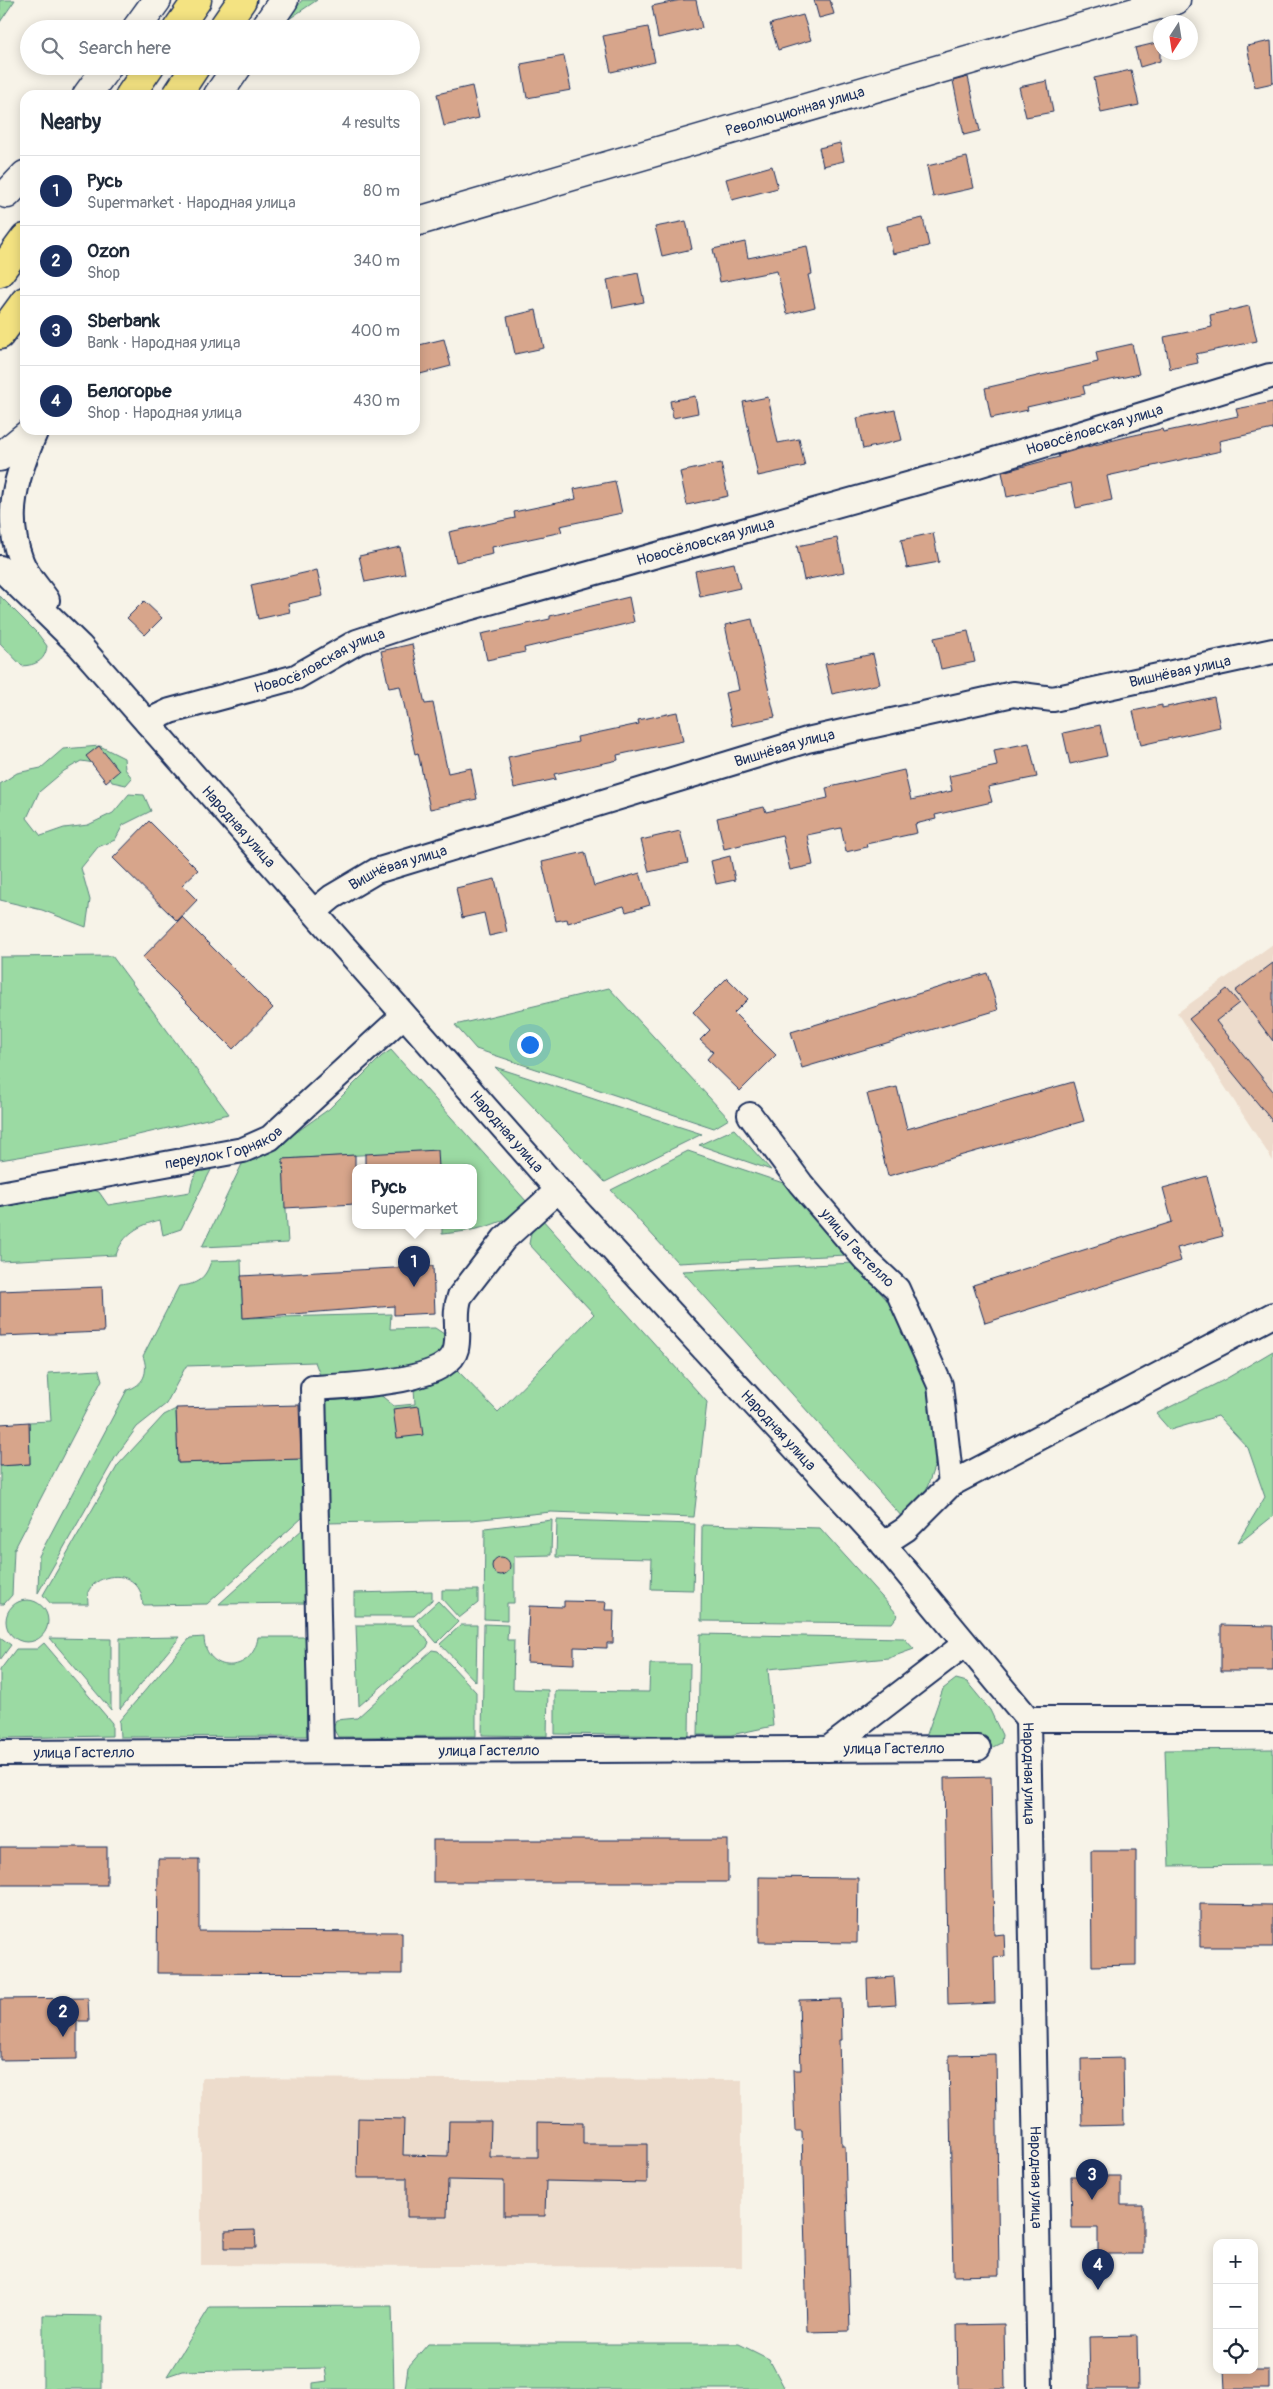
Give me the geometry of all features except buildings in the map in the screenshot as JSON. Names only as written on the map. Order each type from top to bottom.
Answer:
[{"type":"main road","points":[[183,20],[197,0]]},
{"type":"main road","points":[[228,20],[242,0]]},
{"type":"main road","points":[[180,90],[190,75]]},
{"type":"main road","points":[[0,272],[20,245]]},
{"type":"main road","points":[[0,335],[20,309]]},
{"type":"street","points":[[143,20],[157,0]]},
{"type":"street","points":[[270,20],[284,0]]},
{"type":"street","name":"Революционная улица","points":[[420,221],[1176,0]]},
{"type":"street","points":[[91,90],[101,75]]},
{"type":"street","points":[[221,90],[232,75]]},
{"type":"street","name":"Новосёловская улица","points":[[147,722],[170,710],[296,677],[357,642],[414,623],[968,468],[1270,376]]},
{"type":"street","points":[[0,457],[28,435]]},
{"type":"street","points":[[32,435],[19,470],[11,517],[21,562],[80,646]]},
{"type":"street","points":[[0,568],[80,646]]},
{"type":"street","name":"Народная улица","points":[[80,646],[315,911],[403,1016],[558,1190],[883,1544],[1028,1719],[1040,2389]]},
{"type":"street","name":"Вишнёвая улица","points":[[315,911],[332,897],[376,871],[807,740],[1013,694],[1053,699],[1273,651]]},
{"type":"street","name":"переулок Горняков","points":[[0,1194],[244,1150],[270,1138],[403,1016]]},
{"type":"street","name":"улица Гастелло","points":[[750,1115],[801,1184],[865,1258],[897,1289],[940,1385],[951,1484]]},
{"type":"street","points":[[321,1751],[313,1388],[398,1382],[427,1373],[450,1360],[456,1350],[455,1307],[460,1296],[504,1239],[558,1190]]},
{"type":"street","points":[[883,1544],[906,1529],[951,1484],[1273,1315]]},
{"type":"street","points":[[828,1749],[966,1644]]},
{"type":"street","points":[[1028,1719],[1273,1719]]},
{"type":"street","name":"улица Гастелло","points":[[0,1753],[978,1748]]},
{"type":"shaded area","points":[[1273,944],[1273,1161],[1177,1013]]},
{"type":"shaded area","points":[[201,2078],[742,2080],[742,2267],[201,2265]]},
{"type":"green space","points":[[0,0],[15,0],[0,22]]},
{"type":"green space","points":[[302,0],[317,0],[289,19]]},
{"type":"green space","points":[[0,596],[38,634],[47,646],[42,659],[32,665],[22,666],[0,643]]},
{"type":"green space","points":[[100,746],[124,758],[125,769],[132,778],[126,785],[112,782],[102,764],[81,761],[64,771],[39,792],[27,818],[41,836],[64,828],[88,825],[113,813],[129,794],[144,795],[151,811],[123,825],[115,840],[98,847],[81,868],[90,900],[86,927],[42,910],[0,900],[0,784],[17,773],[41,768],[63,749]]},
{"type":"green space","points":[[112,956],[229,1114],[103,1143],[0,1160],[0,957]]},
{"type":"green space","points":[[609,988],[729,1119],[714,1128],[476,1049],[455,1025]]},
{"type":"green space","points":[[391,1050],[527,1202],[510,1217],[477,1229],[477,1164],[439,1164],[437,1151],[283,1159],[288,1243],[202,1247],[244,1160],[255,1160],[266,1154],[329,1109],[382,1056]]},
{"type":"green space","points":[[495,1067],[702,1134],[605,1182]]},
{"type":"green space","points":[[734,1129],[771,1170],[699,1145]]},
{"type":"green space","points":[[688,1151],[783,1183],[847,1255],[678,1263],[611,1190]]},
{"type":"green space","points":[[205,1168],[212,1168],[181,1229],[163,1235],[160,1220],[145,1225],[127,1236],[116,1255],[0,1261],[0,1204],[88,1188],[99,1192],[108,1205],[190,1192],[194,1177]]},
{"type":"green space","points":[[541,1218],[707,1402],[694,1517],[551,1512],[472,1520],[327,1523],[323,1405],[329,1396],[378,1393],[394,1406],[415,1404],[414,1388],[458,1371],[498,1412],[594,1314],[529,1244],[532,1227]]},
{"type":"green space","points":[[442,1229],[477,1229],[465,1231],[442,1234]]},
{"type":"green space","points":[[241,1260],[243,1318],[391,1314],[390,1329],[435,1328],[444,1334],[448,1343],[443,1353],[399,1374],[321,1378],[315,1362],[186,1366],[166,1404],[137,1427],[116,1456],[38,1593],[39,1556],[127,1390],[138,1385],[144,1377],[145,1362],[143,1356],[179,1286],[200,1280],[211,1261]]},
{"type":"green space","points":[[854,1263],[901,1316],[927,1373],[937,1424],[935,1464],[926,1491],[903,1518],[682,1271]]},
{"type":"green space","points":[[1273,1351],[1273,1516],[1238,1542],[1265,1497],[1248,1448],[1218,1416],[1170,1430],[1156,1414],[1224,1380]]},
{"type":"green space","points":[[99,1370],[102,1380],[14,1550],[12,1595],[4,1604],[0,1604],[0,1466],[30,1464],[29,1422],[51,1421],[48,1373]]},
{"type":"green space","points":[[176,1409],[178,1463],[301,1459],[302,1518],[207,1604],[143,1605],[141,1593],[136,1585],[129,1579],[116,1576],[102,1579],[91,1587],[88,1593],[88,1604],[51,1604],[43,1595],[118,1465],[164,1415]]},
{"type":"green space","points":[[552,1520],[551,1555],[514,1556],[514,1603],[507,1603],[507,1620],[484,1619],[485,1528]]},
{"type":"green space","points":[[557,1520],[695,1524],[693,1590],[651,1589],[652,1559],[556,1557]]},
{"type":"green space","points":[[702,1525],[820,1528],[898,1615],[892,1623],[701,1621]]},
{"type":"green space","points":[[304,1528],[309,1603],[219,1604]]},
{"type":"green space","points":[[442,1590],[478,1590],[478,1603],[459,1618],[442,1599]]},
{"type":"green space","points":[[432,1591],[432,1600],[414,1616],[354,1616],[354,1593]]},
{"type":"green space","points":[[27,1600],[42,1606],[48,1621],[42,1636],[27,1642],[12,1636],[6,1621],[12,1606]]},
{"type":"green space","points":[[438,1601],[458,1622],[437,1643],[417,1620]]},
{"type":"green space","points":[[484,1624],[508,1625],[507,1640],[514,1640],[513,1689],[548,1690],[547,1736],[482,1735]]},
{"type":"green space","points":[[356,1625],[414,1625],[429,1642],[427,1647],[359,1706]]},
{"type":"green space","points":[[461,1625],[477,1625],[476,1682],[440,1644]]},
{"type":"green space","points":[[700,1634],[904,1638],[914,1649],[889,1658],[768,1669],[773,1726],[731,1735],[698,1735]]},
{"type":"green space","points":[[0,1637],[11,1645],[0,1660]]},
{"type":"green space","points":[[180,1637],[120,1709],[120,1638]]},
{"type":"green space","points":[[204,1637],[206,1649],[212,1658],[220,1663],[230,1665],[248,1658],[254,1649],[258,1637],[307,1637],[307,1736],[120,1737],[119,1721],[190,1638]]},
{"type":"green space","points":[[50,1638],[111,1639],[111,1710]]},
{"type":"green space","points":[[44,1643],[112,1723],[112,1736],[0,1738],[0,1670],[16,1649],[37,1649]]},
{"type":"green space","points":[[432,1650],[438,1651],[476,1692],[476,1736],[338,1737],[333,1728],[336,1720],[357,1718]]},
{"type":"green space","points":[[650,1664],[690,1664],[689,1736],[555,1734],[555,1691],[649,1692]]},
{"type":"green space","points":[[956,1679],[967,1682],[990,1710],[1002,1735],[1001,1743],[993,1747],[931,1743],[927,1734],[943,1689]]},
{"type":"green space","points":[[1273,1749],[1273,1865],[1169,1866],[1165,1750]]},
{"type":"green space","points":[[392,2306],[394,2389],[313,2389],[313,2383],[327,2381],[325,2368],[182,2371],[167,2376],[210,2307]]},
{"type":"green space","points":[[43,2315],[102,2316],[102,2389],[43,2389]]},
{"type":"green space","points":[[428,2344],[739,2344],[769,2359],[785,2389],[405,2389],[408,2367]]},
{"type":"place","name":"Русь","points":[[414,1287]]},
{"type":"place","name":"Ozon","points":[[63,2037]]},
{"type":"place","name":"Sberbank","points":[[1092,2200]]},
{"type":"place","name":"Белогорье","points":[[1098,2290]]}]
